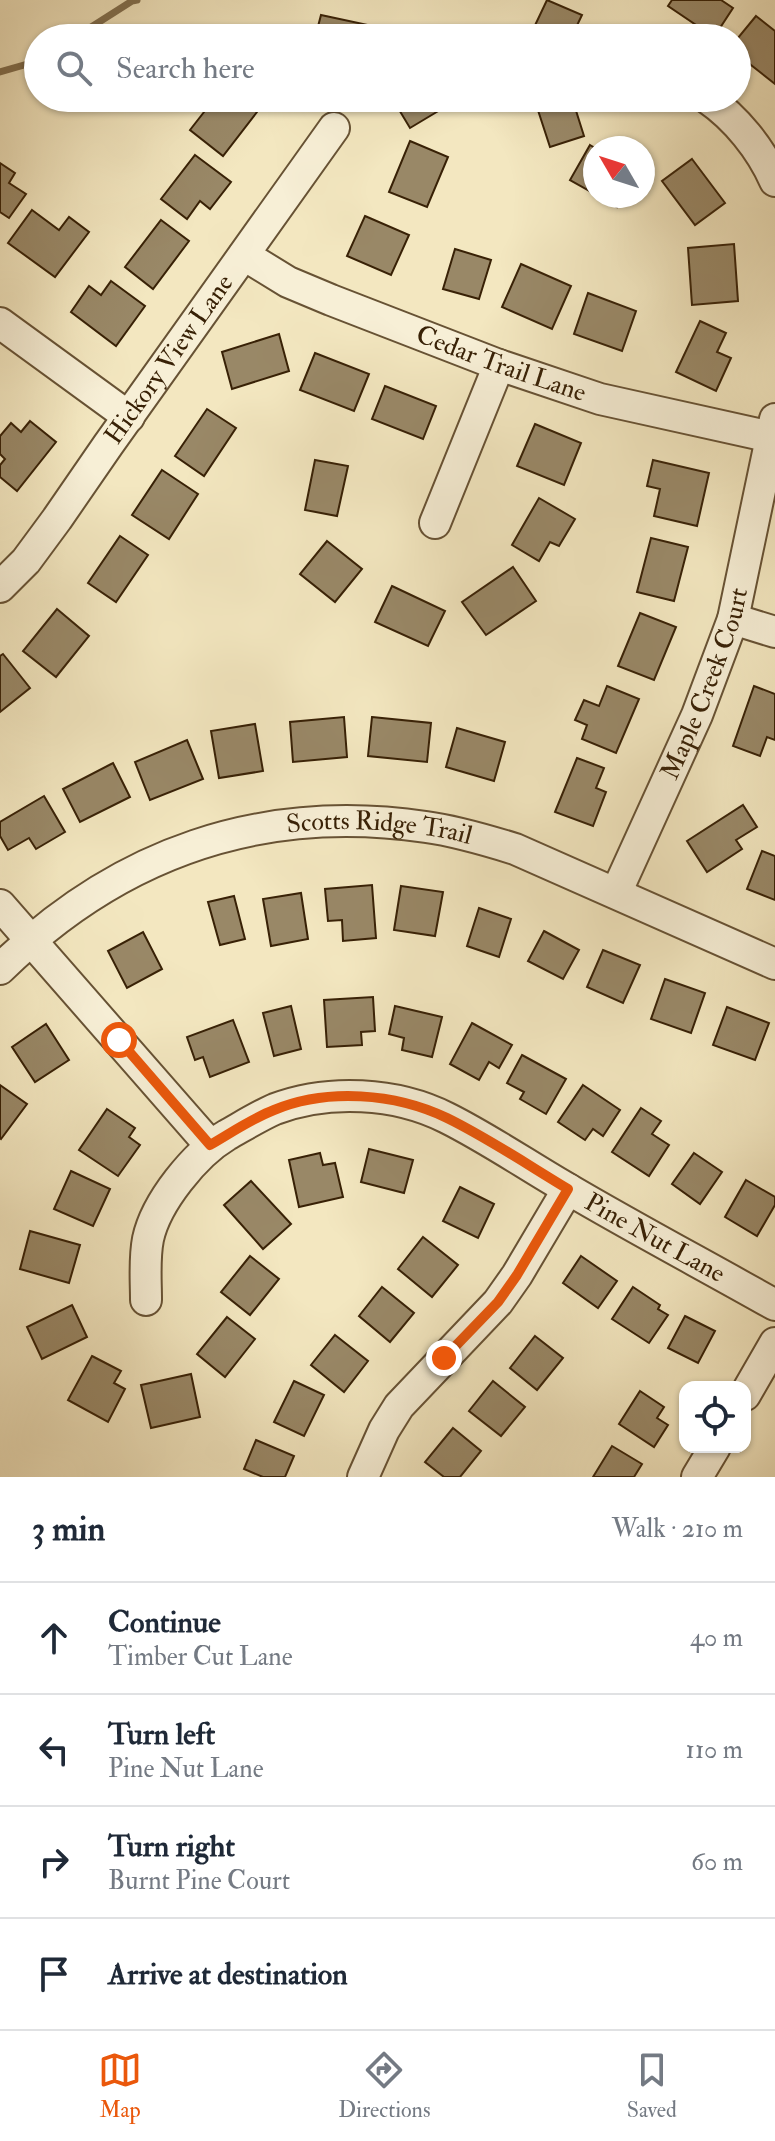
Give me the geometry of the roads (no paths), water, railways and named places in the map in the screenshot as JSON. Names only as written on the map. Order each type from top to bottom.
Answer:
[{"type":"street","points":[[726,112],[751,141],[775,181]]},
{"type":"street","name":"Hickory View Lane","points":[[0,587],[34,551],[334,128]]},
{"type":"street","name":"Cedar Trail Lane","points":[[244,255],[288,282],[331,300],[499,365],[600,399],[773,428]]},
{"type":"street","points":[[0,323],[129,417]]},
{"type":"street","points":[[435,523],[499,365]]},
{"type":"street","name":"Maple Creek Court","points":[[616,893],[697,715],[733,619],[773,428]]},
{"type":"street","points":[[733,619],[775,632]]},
{"type":"street","name":"Scotts Ridge Trail","points":[[0,969],[30,939],[89,895],[128,873],[175,853],[262,828],[361,821],[429,827],[515,849],[775,964]]},
{"type":"street","points":[[0,905],[210,1145]]},
{"type":"street","name":"Pine Nut Lane","points":[[146,1300],[148,1238],[159,1211],[180,1179],[210,1145],[275,1109],[304,1101],[343,1096],[377,1097],[445,1117],[775,1305]]},
{"type":"street","points":[[363,1477],[384,1430],[399,1406],[498,1302],[568,1189]]},
{"type":"street","points":[[751,1385],[775,1343]]},
{"type":"street","points":[[697,1477],[711,1453]]},
{"type":"waterway","points":[[96,24],[137,0]]},
{"type":"waterway","points":[[0,72],[24,65]]}]
